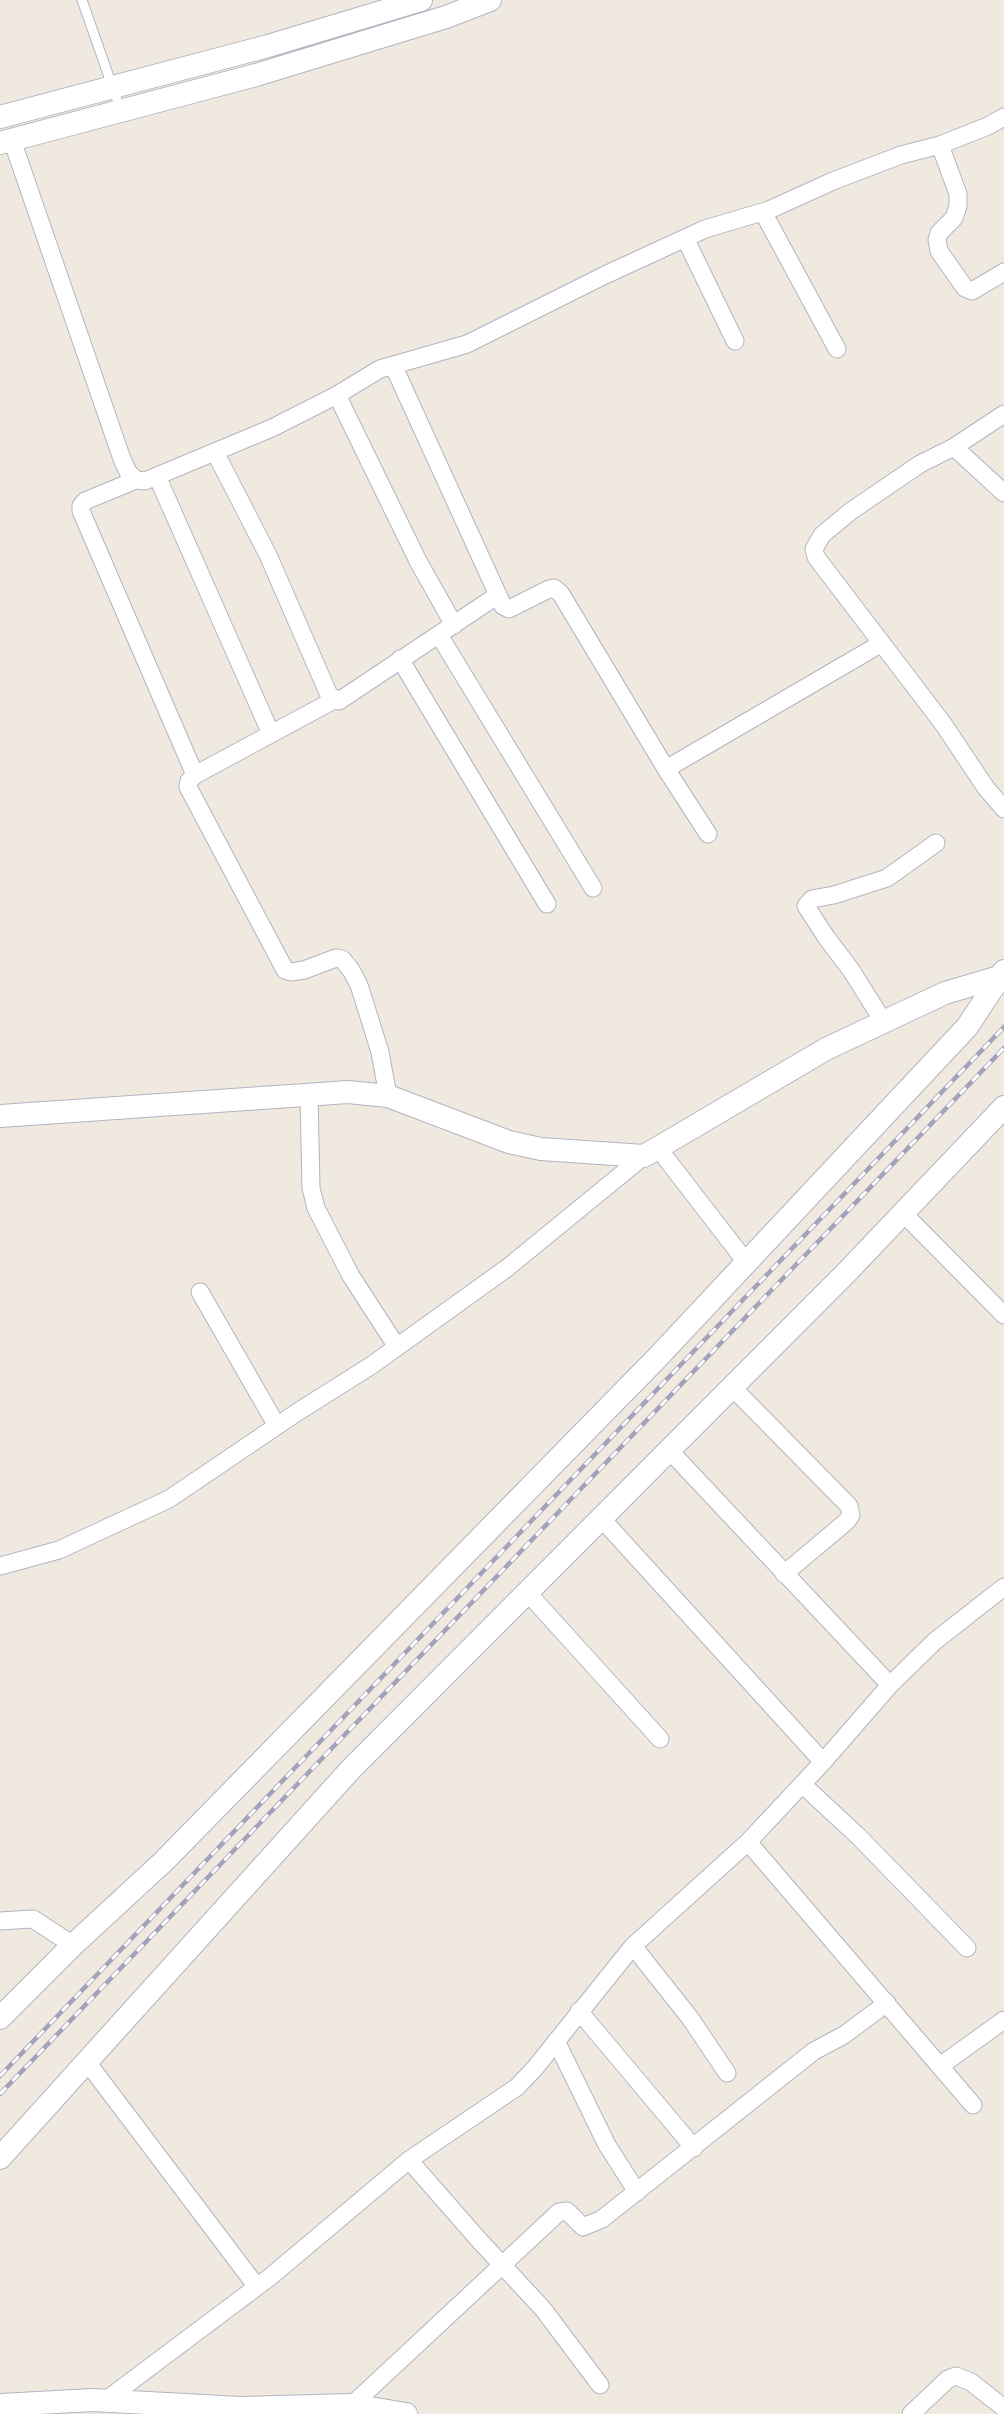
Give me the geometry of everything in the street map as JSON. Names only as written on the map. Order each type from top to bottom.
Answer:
[{"type":"street","points":[[0,117],[268,46],[421,0]]},
{"type":"street","points":[[136,480],[128,472],[122,460],[6,141],[316,57],[446,17],[490,0]]},
{"type":"street","points":[[195,775],[81,511],[81,506],[85,501],[136,480],[145,481],[272,428],[337,394],[371,373],[393,365],[467,344],[605,275],[705,229],[763,212],[901,155],[940,145],[988,126],[1004,117]]},
{"type":"street","points":[[940,145],[958,194],[958,206],[954,218],[939,233],[937,240],[939,251],[965,288],[972,290],[1004,272]]},
{"type":"street","points":[[763,212],[837,349]]},
{"type":"street","points":[[685,238],[734,341]]},
{"type":"street","points":[[393,365],[503,606],[510,609],[549,589],[557,590],[666,769],[708,834]]},
{"type":"street","points":[[337,394],[418,561],[454,625]]},
{"type":"street","points":[[1004,414],[954,447],[920,464],[851,511],[822,535],[814,548],[816,557],[944,726],[986,788],[1004,809]]},
{"type":"street","points":[[954,447],[1004,493]]},
{"type":"street","points":[[215,452],[268,555],[316,669],[329,695],[334,700]]},
{"type":"street","points":[[157,476],[271,734]]},
{"type":"street","points":[[388,1096],[380,1052],[366,1006],[351,970],[342,959],[336,958],[304,970],[291,972],[285,970],[190,793],[189,781],[195,775],[334,700],[339,701],[498,595]]},
{"type":"street","points":[[439,635],[593,888]]},
{"type":"street","points":[[666,769],[882,643]]},
{"type":"street","points":[[400,659],[547,904]]},
{"type":"street","points":[[883,1021],[852,970],[826,937],[806,906],[812,899],[834,895],[887,878],[936,843]]},
{"type":"street","points":[[0,1566],[59,1550],[169,1499],[397,1347],[507,1268],[651,1152],[826,1049],[944,993],[1002,976]]},
{"type":"street","points":[[0,2018],[73,1945],[163,1862],[650,1365],[967,1026],[1002,976]]},
{"type":"street","points":[[0,1116],[309,1096],[348,1092],[388,1096],[509,1142],[541,1150],[651,1152],[746,1262]]},
{"type":"street","points":[[309,1096],[311,1188],[316,1208],[351,1276],[397,1347]]},
{"type":"street","points":[[0,2158],[351,1769],[903,1213],[1004,1107]]},
{"type":"street","points":[[903,1213],[1004,1316]]},
{"type":"street","points":[[200,1292],[277,1426]]},
{"type":"street","points":[[732,1386],[849,1506],[851,1515],[847,1521],[784,1574]]},
{"type":"street","points":[[669,1450],[890,1685]]},
{"type":"street","points":[[601,1518],[823,1762]]},
{"type":"street","points":[[106,2400],[257,2286],[409,2160],[506,2096],[526,2078],[633,1946],[748,1842],[823,1762],[890,1685],[935,1641],[1004,1587]]},
{"type":"street","points":[[527,1592],[660,1739]]},
{"type":"street","points":[[802,1784],[859,1836],[967,1948]]},
{"type":"street","points":[[748,1842],[973,2105]]},
{"type":"street","points":[[1,1920],[33,1919],[73,1945]]},
{"type":"street","points":[[633,1946],[690,2018],[727,2073]]},
{"type":"street","points":[[352,2405],[561,2211],[569,2212],[581,2227],[586,2227],[602,2219],[694,2148],[814,2051],[839,2038],[887,2004]]},
{"type":"street","points":[[580,2011],[694,2148]]},
{"type":"street","points":[[940,2066],[1004,2020]]},
{"type":"street","points":[[556,2041],[607,2145],[637,2192]]},
{"type":"street","points":[[87,2062],[257,2286]]},
{"type":"street","points":[[409,2160],[543,2309],[600,2385]]},
{"type":"street","points":[[911,2414],[948,2379],[956,2376],[970,2382],[1004,2408]]},
{"type":"street","points":[[0,2405],[61,2408],[106,2400],[240,2408],[352,2405],[406,2414]]},
{"type":"lane","points":[[82,0],[121,111]]},
{"type":"railway","points":[[0,2076],[1004,1027]]},
{"type":"railway","points":[[0,2094],[1004,1048]]}]
